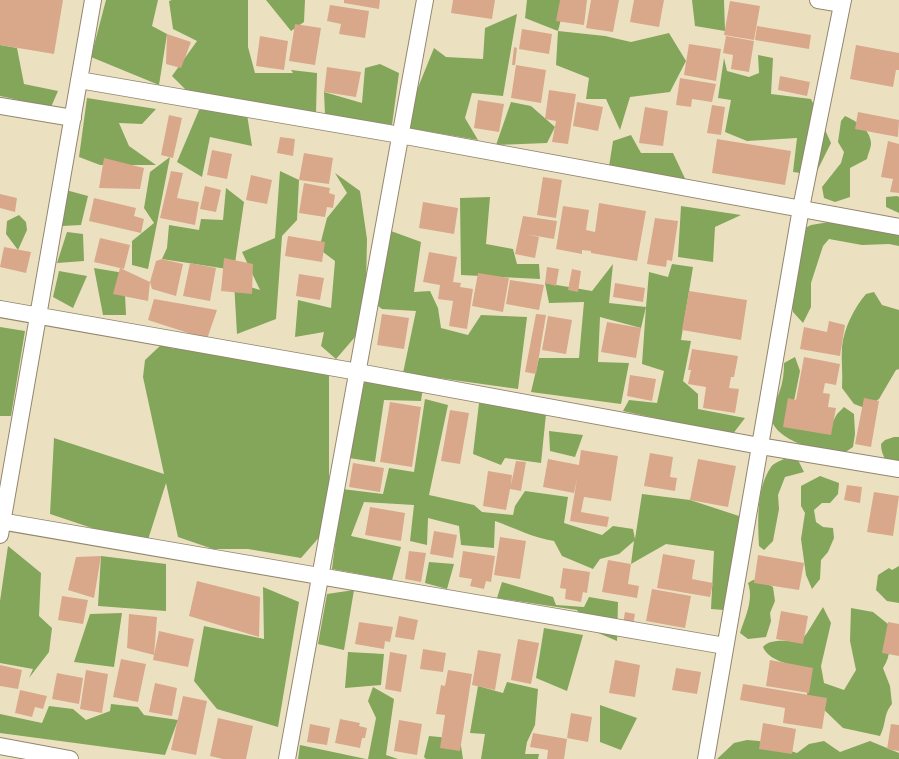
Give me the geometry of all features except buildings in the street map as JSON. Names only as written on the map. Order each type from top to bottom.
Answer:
[{"type":"street","points":[[93,0],[1,526],[320,576],[725,646]]},
{"type":"street","points":[[287,759],[425,0]]},
{"type":"street","points":[[706,759],[801,208],[842,2],[818,0]]},
{"type":"street","points":[[79,80],[400,135],[899,227]]},
{"type":"street","points":[[0,106],[73,118]]},
{"type":"street","points":[[0,309],[358,372],[760,446],[899,468]]},
{"type":"street","points":[[0,746],[70,759]]},
{"type":"green space","points":[[106,0],[158,0],[152,26],[167,34],[159,85],[91,57]]},
{"type":"green space","points":[[248,0],[248,47],[255,73],[293,73],[291,70],[317,73],[316,114],[189,93],[172,76],[197,41],[173,29],[169,1]]},
{"type":"green space","points":[[266,0],[305,0],[304,22],[291,31]]},
{"type":"green space","points":[[527,0],[566,0],[558,31],[525,18]]},
{"type":"green space","points":[[692,0],[724,0],[725,31],[695,26]]},
{"type":"green space","points":[[517,14],[503,96],[472,93],[465,118],[478,140],[402,127],[434,48],[446,57],[483,59],[485,28]]},
{"type":"green space","points":[[558,31],[605,36],[631,42],[669,33],[686,61],[670,92],[630,97],[620,130],[606,99],[586,99],[589,78],[556,65]]},
{"type":"green space","points":[[0,45],[17,48],[24,84],[58,91],[51,107],[0,96]]},
{"type":"green space","points":[[758,55],[773,58],[771,94],[811,99],[831,143],[815,175],[793,172],[797,138],[747,141],[725,132],[731,100],[718,98],[724,58],[727,71],[749,77],[759,73]]},
{"type":"green space","points":[[380,64],[399,73],[392,125],[325,115],[324,92],[362,103],[365,68]]},
{"type":"green space","points":[[87,98],[156,109],[142,124],[119,123],[129,146],[156,165],[100,165],[79,157]]},
{"type":"green space","points":[[511,102],[531,106],[555,127],[547,143],[496,145]]},
{"type":"green space","points":[[246,108],[252,146],[210,137],[202,177],[177,162],[199,110]]},
{"type":"green space","points":[[845,116],[862,126],[870,138],[871,145],[867,159],[850,168],[850,197],[835,202],[824,198],[822,187],[841,163],[844,152],[838,142],[841,121]]},
{"type":"green space","points":[[631,135],[641,153],[673,153],[689,187],[608,173],[613,141]]},
{"type":"green space","points":[[170,157],[148,269],[132,265],[132,241],[154,223],[144,208],[150,172]]},
{"type":"green space","points":[[280,171],[299,180],[297,220],[282,236],[276,319],[237,334],[234,282],[260,290],[242,252],[275,238]]},
{"type":"green space","points":[[335,173],[360,191],[367,239],[366,289],[355,337],[336,359],[321,346],[324,332],[295,337],[298,300],[331,308],[335,261],[319,249],[327,218],[347,193]]},
{"type":"green space","points":[[226,188],[244,202],[234,270],[162,259],[167,248],[169,225],[199,230],[201,219],[223,220]]},
{"type":"green space","points":[[66,190],[88,196],[81,225],[62,226]]},
{"type":"green space","points":[[490,197],[486,244],[513,249],[517,264],[539,264],[540,279],[461,275],[460,198]]},
{"type":"green space","points":[[886,197],[899,197],[899,213],[886,207]]},
{"type":"green space","points":[[681,206],[741,215],[715,227],[713,262],[678,257]]},
{"type":"green space","points":[[19,215],[26,222],[27,230],[18,250],[6,234],[7,221]]},
{"type":"green space","points":[[829,222],[899,231],[899,246],[889,244],[862,245],[829,239],[823,246],[811,283],[811,307],[803,323],[793,312],[789,289],[800,260],[801,230],[811,225]]},
{"type":"green space","points":[[391,231],[421,242],[414,292],[430,291],[438,308],[441,328],[468,335],[481,315],[527,317],[518,389],[403,373],[416,311],[382,309],[378,306]]},
{"type":"green space","points":[[67,232],[83,234],[84,261],[57,263]]},
{"type":"green space","points":[[613,264],[609,303],[646,307],[641,328],[600,317],[598,362],[629,363],[621,404],[531,392],[539,358],[579,358],[584,302],[549,303],[545,283],[592,291]]},
{"type":"green space","points":[[672,264],[693,267],[681,340],[691,341],[683,381],[698,394],[698,409],[745,418],[732,435],[623,411],[629,400],[657,403],[664,371],[642,364],[649,272],[668,277]]},
{"type":"green space","points":[[94,268],[124,273],[126,315],[103,315]]},
{"type":"green space","points":[[59,271],[87,276],[73,308],[53,297]]},
{"type":"green space","points":[[874,292],[882,305],[899,310],[899,369],[896,370],[879,399],[865,408],[854,404],[842,388],[842,347],[847,326],[857,306],[866,294]]},
{"type":"green space","points":[[0,327],[25,331],[11,416],[0,416]]},
{"type":"green space","points":[[162,344],[170,348],[329,371],[329,526],[301,558],[248,549],[213,549],[178,537],[166,483],[146,546],[50,514],[54,438],[164,474],[143,377],[145,360]]},
{"type":"green space","points":[[795,357],[800,371],[793,406],[829,429],[837,414],[844,407],[854,414],[855,434],[853,447],[838,457],[807,447],[784,436],[776,429],[772,420],[772,410],[782,382],[784,363]]},
{"type":"green space","points":[[365,379],[423,387],[421,401],[384,400],[375,462],[349,458]]},
{"type":"green space","points":[[425,399],[448,405],[429,495],[474,505],[482,512],[513,515],[515,506],[525,491],[568,497],[564,523],[602,535],[613,526],[633,529],[635,539],[642,494],[690,500],[739,516],[737,611],[711,609],[714,551],[666,544],[631,564],[634,541],[619,554],[600,559],[593,569],[562,556],[554,541],[531,535],[495,521],[494,548],[461,545],[459,526],[428,518],[427,545],[410,541],[414,505],[364,502],[351,536],[401,547],[392,580],[332,569],[342,489],[383,494],[389,468],[414,472]]},
{"type":"green space","points":[[479,403],[546,414],[541,463],[505,458],[501,465],[473,454]]},
{"type":"green space","points":[[549,431],[583,435],[575,457],[550,451]]},
{"type":"green space","points":[[899,437],[899,473],[886,461],[881,449],[881,444],[885,440]]},
{"type":"green space","points":[[784,459],[798,460],[804,472],[785,477],[778,495],[779,509],[773,541],[764,550],[759,546],[758,516],[760,495],[766,476],[771,467],[775,463]]},
{"type":"green space","points":[[820,476],[839,483],[838,494],[830,503],[822,503],[814,510],[816,522],[823,527],[833,528],[834,538],[828,552],[821,560],[820,579],[812,589],[806,575],[801,539],[805,513],[801,506],[801,486]]},
{"type":"green space","points":[[8,546],[41,573],[39,616],[52,628],[49,652],[29,678],[33,669],[0,663],[0,601]]},
{"type":"green space","points":[[101,556],[166,564],[166,611],[98,606]]},
{"type":"green space","points":[[429,562],[454,564],[447,589],[425,583]]},
{"type":"green space","points":[[899,566],[899,603],[887,601],[876,590],[878,575],[889,568],[892,570]]},
{"type":"green space","points":[[753,580],[761,580],[773,587],[775,601],[770,613],[771,621],[766,637],[748,639],[740,633],[750,596],[748,583]]},
{"type":"green space","points":[[502,582],[553,597],[556,605],[584,607],[589,597],[618,602],[617,641],[589,629],[577,610],[497,598]]},
{"type":"green space","points":[[263,587],[299,602],[278,727],[217,709],[194,681],[204,626],[264,639]]},
{"type":"green space","points":[[354,590],[344,650],[318,644],[327,594]]},
{"type":"green space","points":[[823,607],[831,623],[821,666],[824,683],[844,690],[856,670],[850,641],[851,608],[873,612],[888,624],[890,642],[889,653],[883,668],[890,686],[892,704],[887,712],[884,727],[880,736],[843,728],[818,704],[807,699],[808,669],[782,662],[771,656],[763,647],[770,642],[775,641],[800,642]]},
{"type":"green space","points":[[122,613],[114,667],[74,662],[90,614]]},
{"type":"green space","points":[[544,628],[583,635],[567,691],[536,678]]},
{"type":"green space","points":[[348,652],[384,654],[381,685],[345,688]]},
{"type":"green space","points":[[507,682],[538,689],[535,725],[527,742],[525,754],[539,754],[538,759],[481,759],[485,734],[470,733],[478,686],[503,693]]},
{"type":"green space","points":[[373,687],[394,699],[386,755],[398,759],[368,759],[376,718],[368,701]]},
{"type":"green space","points":[[111,704],[138,707],[144,715],[178,720],[165,755],[0,733],[0,714],[42,723],[49,706],[73,709],[86,720],[110,711]]},
{"type":"green space","points":[[600,705],[637,718],[621,750],[600,742]]},
{"type":"green space","points":[[429,736],[450,738],[461,746],[463,759],[426,759],[424,757]]},
{"type":"green space","points":[[747,740],[759,741],[797,753],[809,744],[824,741],[840,752],[870,741],[899,753],[899,759],[717,759],[734,743]]},
{"type":"green space","points":[[300,745],[366,759],[298,759]]}]
